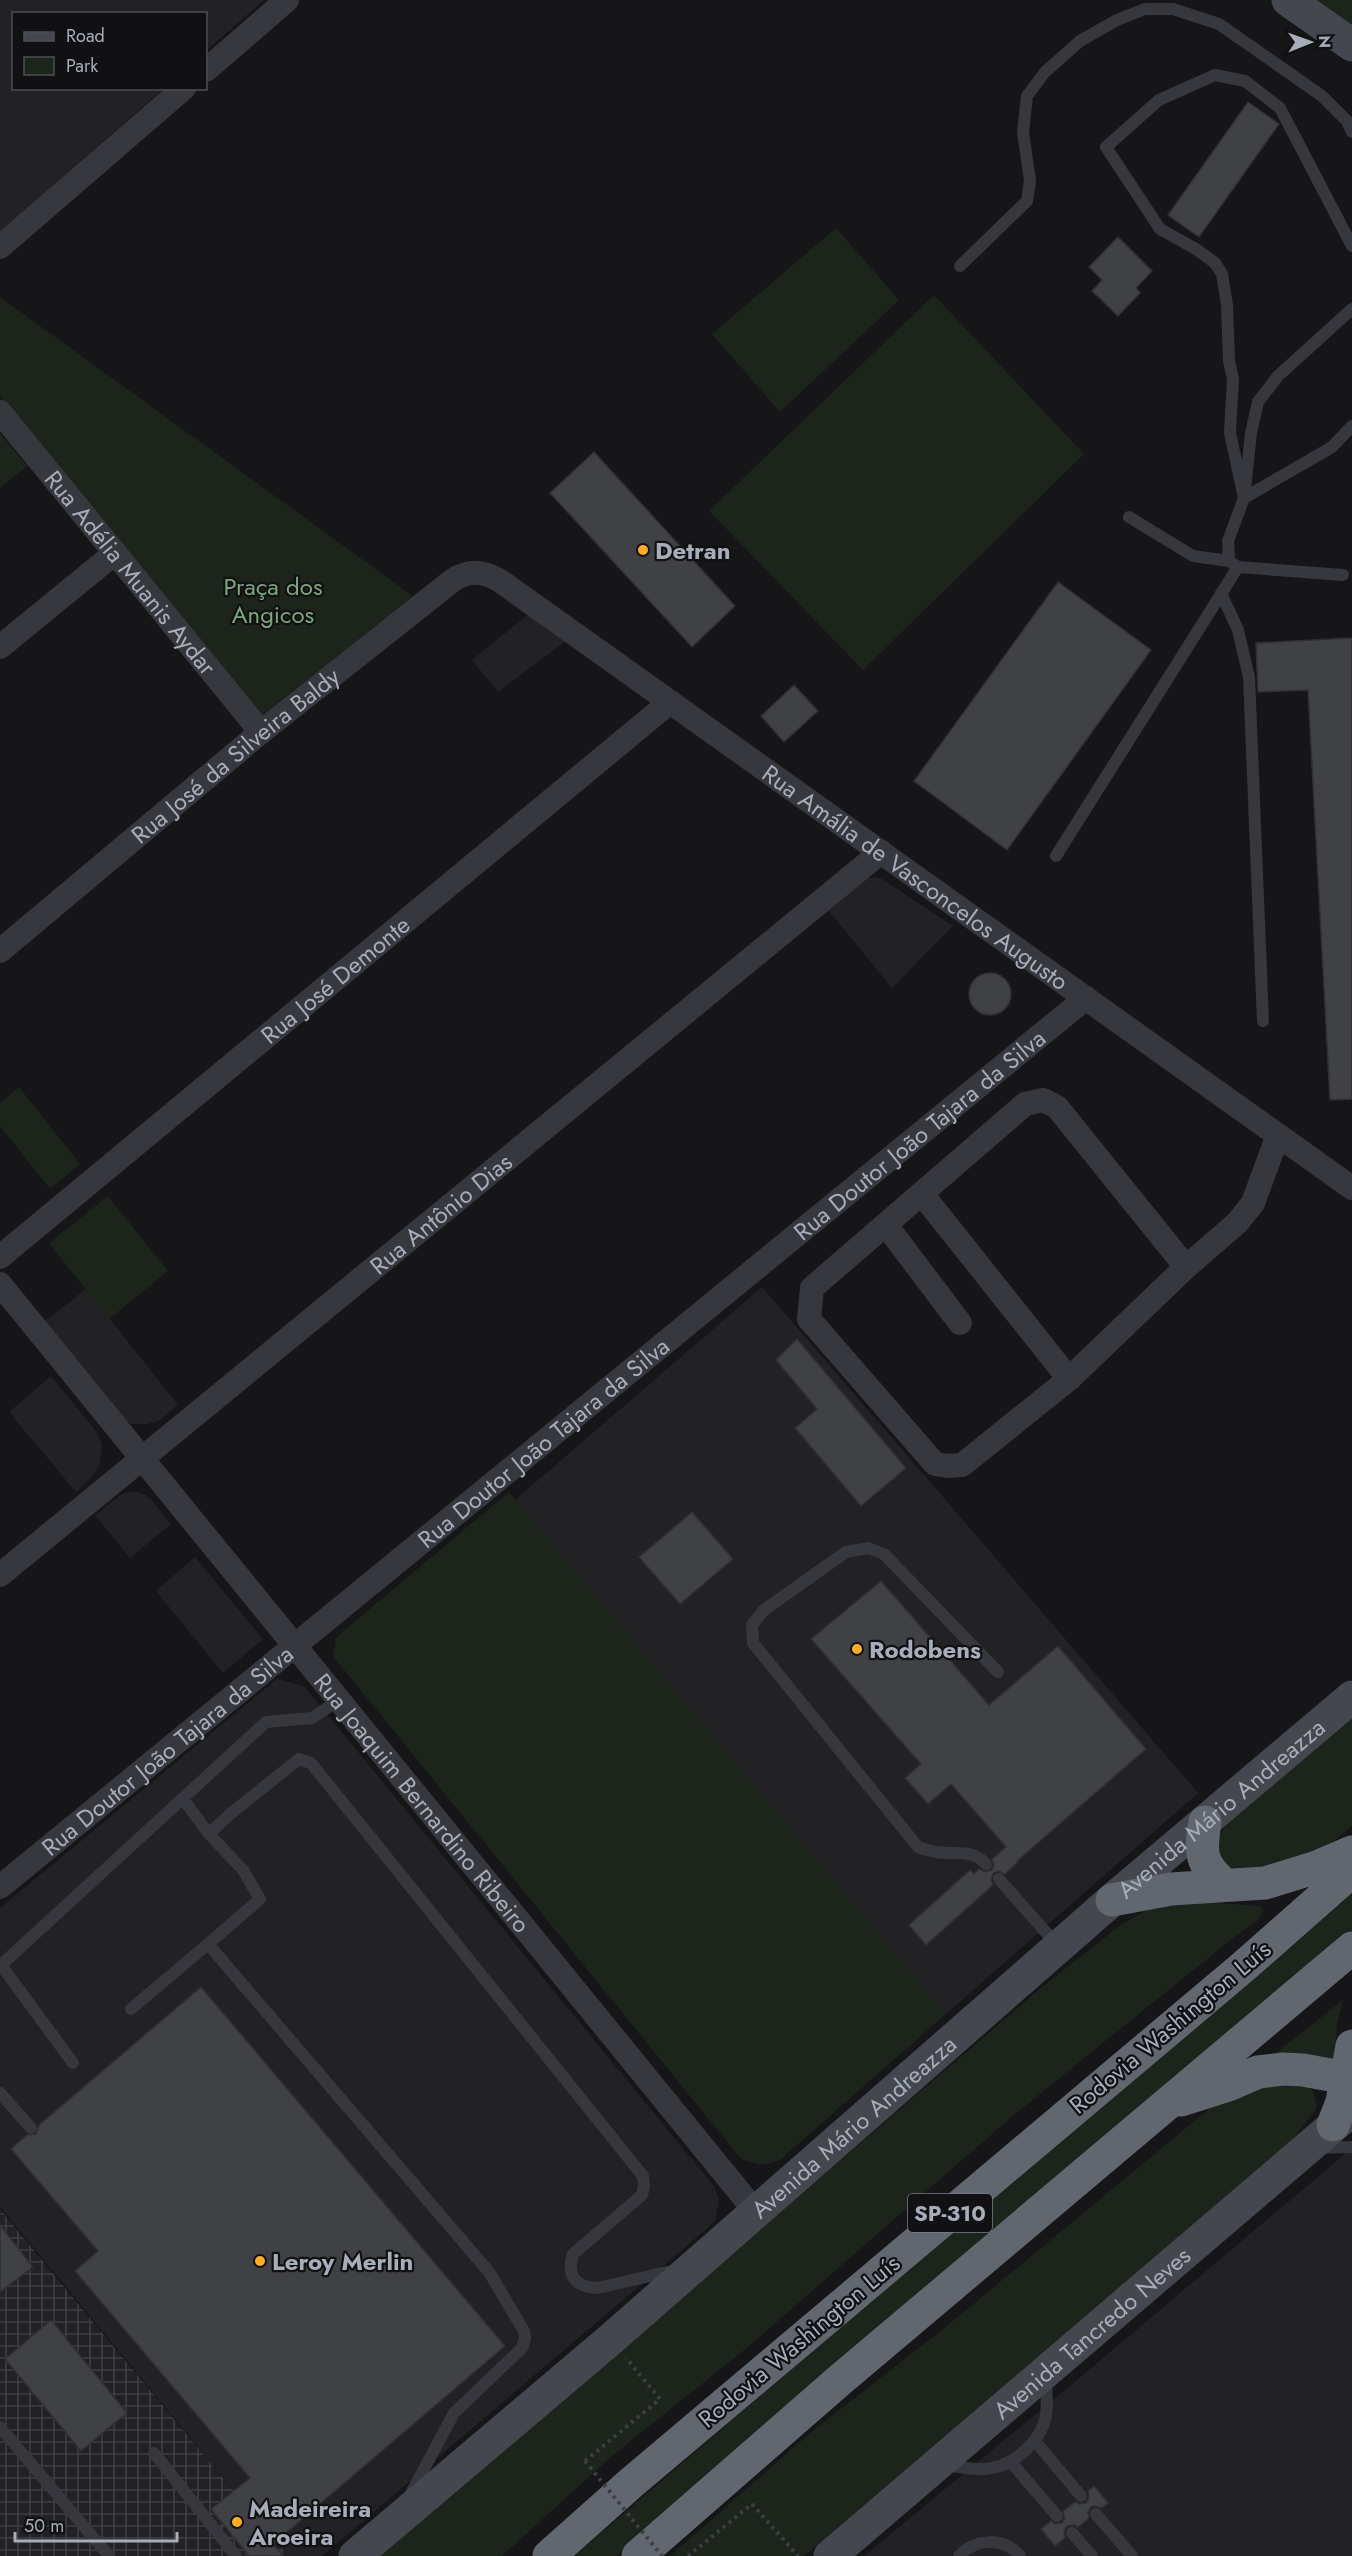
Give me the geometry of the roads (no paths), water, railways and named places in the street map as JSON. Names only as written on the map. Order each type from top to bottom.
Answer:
[{"type":"highway","points":[[1206,1822],[1201,1849],[1208,1871],[1225,1885]]},
{"type":"highway","points":[[1112,1900],[1171,1889],[1265,1883],[1317,1867],[1352,1852]]},
{"type":"highway","name":"Rodovia Washington Luís","points":[[549,2556],[631,2482],[1234,1974],[1352,1871]]},
{"type":"highway","name":"SP-310","points":[[638,2556],[841,2379],[1352,1948]]},
{"type":"highway","points":[[1347,2108],[1352,2046]]},
{"type":"highway","points":[[1168,2104],[1228,2085],[1258,2072],[1303,2070],[1347,2108]]},
{"type":"main road","points":[[1288,0],[1352,45]]},
{"type":"main road","name":"Avenida Mário Andreazza","points":[[355,2556],[611,2339],[1112,1900],[1352,1697]]},
{"type":"main road","name":"Avenida Tancredo Neves","points":[[830,2556],[1307,2148],[1347,2108]]},
{"type":"street","points":[[207,69],[287,0]]},
{"type":"street","points":[[0,247],[182,90]]},
{"type":"street","name":"Rua Adélia Muanis Aydar","points":[[0,412],[261,732]]},
{"type":"street","points":[[0,647],[115,553]]},
{"type":"street","name":"Rua José da Silveira Baldy","points":[[0,951],[261,732],[453,580],[464,574],[477,572]]},
{"type":"street","name":"Rua Amália de Vasconcelos Augusto","points":[[477,572],[489,574],[499,580],[1352,1188]]},
{"type":"street","name":"Rua José Demonte","points":[[0,1257],[670,702]]},
{"type":"street","name":"Rua Antônio Dias","points":[[0,1575],[881,852]]},
{"type":"street","name":"Rua Doutor João Tajara da Silva","points":[[0,1887],[1086,998]]},
{"type":"street","points":[[1186,1267],[1057,1107],[1043,1100],[1025,1104],[812,1288],[809,1319],[935,1464],[948,1466],[962,1464],[1069,1379],[1186,1267],[1237,1223],[1254,1203],[1278,1135]]},
{"type":"street","points":[[922,1194],[1069,1379]]},
{"type":"street","points":[[886,1225],[960,1323]]},
{"type":"street","name":"Rua Joaquim Bernardino Ribeiro","points":[[0,1284],[755,2211]]},
{"type":"lane","points":[[960,266],[1027,201],[1030,181],[1023,132],[1027,96],[1045,72],[1080,41],[1117,20],[1145,9],[1173,9],[1219,24],[1322,96],[1347,121],[1352,132]]},
{"type":"lane","points":[[1244,498],[1230,433],[1233,379],[1229,361],[1227,305],[1221,274],[1215,263],[1196,249],[1160,229],[1106,147],[1159,100],[1215,75],[1245,81],[1280,108],[1352,246]]},
{"type":"lane","points":[[1056,856],[1221,593],[1233,564],[1228,541],[1244,498],[1251,433],[1258,402],[1278,376],[1352,309]]},
{"type":"lane","points":[[1244,498],[1332,447],[1352,426]]},
{"type":"lane","points":[[1129,517],[1193,556],[1233,564],[1343,575]]},
{"type":"lane","points":[[1221,593],[1239,630],[1249,677],[1263,1021]]},
{"type":"lane","points":[[986,1864],[979,1857],[964,1852],[937,1853],[918,1847],[753,1643],[752,1625],[764,1610],[846,1552],[868,1548],[884,1554],[998,1672]]},
{"type":"lane","points":[[73,2063],[1,1966],[266,1722],[312,1718],[339,1700]]},
{"type":"lane","points":[[209,1834],[299,1759],[311,1763],[643,2176],[642,2195],[573,2254],[570,2273],[576,2282],[585,2288],[597,2288],[693,2266]]},
{"type":"lane","points":[[131,2009],[260,1899],[243,1870],[209,1834],[183,1799]]},
{"type":"lane","points":[[999,1879],[1059,1946]]},
{"type":"lane","points":[[208,1944],[489,2272],[524,2331],[525,2339],[522,2348],[454,2414],[397,2520]]},
{"type":"lane","points":[[0,2093],[31,2128]]},
{"type":"lane","points":[[938,2464],[993,2468],[1010,2461],[1035,2441],[1045,2422],[1046,2371]]},
{"type":"lane","points":[[0,2427],[109,2556]]},
{"type":"lane","points":[[1035,2441],[1081,2496]]},
{"type":"lane","points":[[154,2453],[236,2556]]},
{"type":"lane","points":[[1010,2461],[1057,2516]]},
{"type":"lane","points":[[1096,2514],[1132,2556]]},
{"type":"lane","points":[[1072,2534],[1092,2556]]},
{"type":"lane","points":[[959,2556],[967,2547],[999,2541],[1012,2546],[1020,2556]]},
{"type":"place","name":"Detran","points":[[643,550]]},
{"type":"place","name":"Rodobens","points":[[857,1649]]},
{"type":"place","name":"Leroy Merlin","points":[[260,2261]]},
{"type":"place","name":"Madeireira Aroeira","points":[[237,2522]]},
{"type":"park label","name":"Praça dos Angicos","points":[[273,600]]}]
